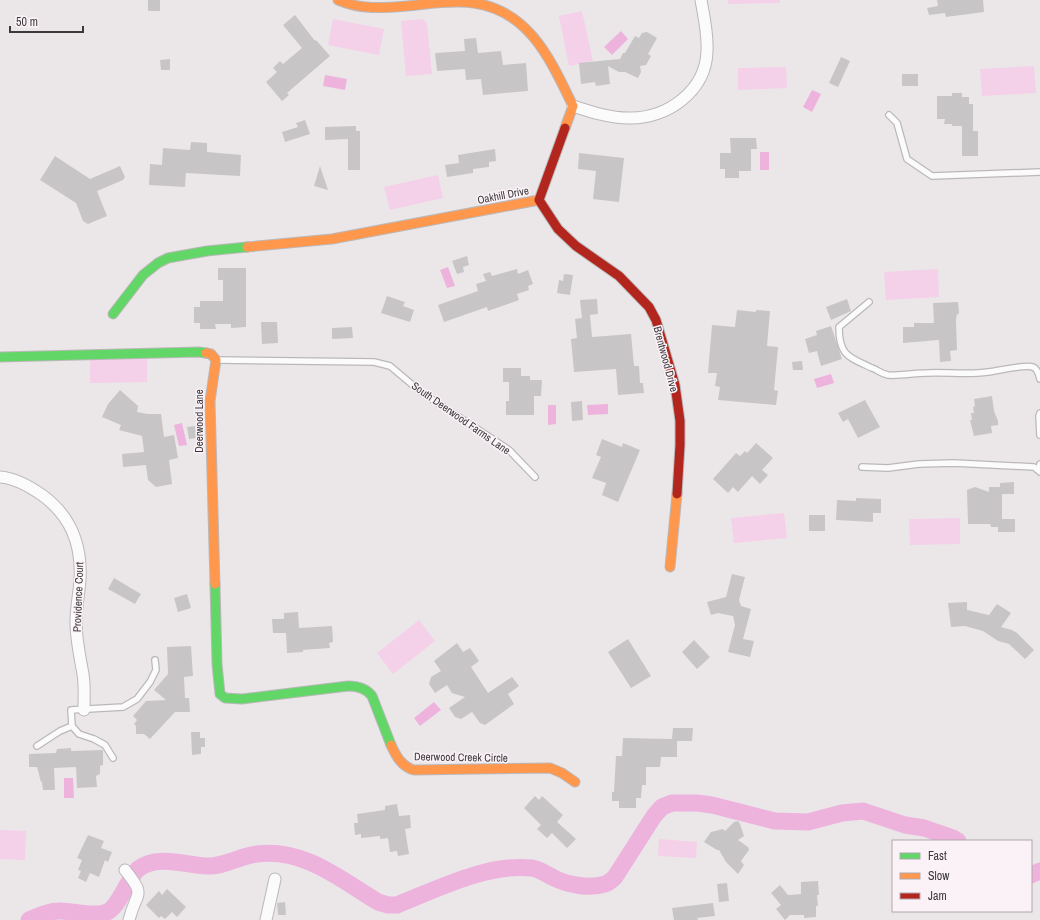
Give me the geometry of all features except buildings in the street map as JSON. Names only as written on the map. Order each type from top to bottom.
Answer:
[{"type":"street","points":[[338,0],[344,3],[368,7],[452,3],[474,3],[494,7],[506,13],[534,36],[549,59],[573,106],[597,114],[630,118],[650,116],[667,109],[691,92],[704,68],[707,52],[706,28],[701,0]]},
{"type":"street","name":"Oakhill Drive","points":[[113,314],[143,275],[158,263],[168,258],[207,252],[332,239],[539,200],[573,106]]},
{"type":"street","name":"Brentwood Drive","points":[[539,200],[558,228],[576,246],[619,276],[649,307],[656,320],[675,386],[680,421],[678,477],[670,566]]},
{"type":"street","points":[[0,357],[199,352],[211,354],[216,360]]},
{"type":"street","name":"Deerwood Lane","points":[[216,360],[210,401],[213,546],[217,664],[220,694],[225,698]]},
{"type":"street","name":"Providence Court","points":[[0,477],[18,481],[47,499],[62,512],[77,542],[81,562],[76,622],[77,644],[83,675],[84,710]]},
{"type":"street","name":"Deerwood Creek Circle","points":[[225,698],[242,699],[348,686],[360,687],[370,693],[382,726],[401,763],[412,769],[550,768],[562,773],[575,782]]},
{"type":"street","points":[[125,870],[138,888],[138,896],[129,920]]},
{"type":"street","points":[[266,920],[276,880]]},
{"type":"lane","points":[[889,115],[897,123],[907,159],[932,176],[1040,172]]},
{"type":"lane","points":[[869,302],[839,327],[839,339],[846,354],[874,368],[880,374],[906,375],[927,373],[947,374],[986,372],[1027,366],[1037,369],[1040,379]]},
{"type":"lane","name":"South Deerwood Farms Lane","points":[[216,360],[374,362],[390,366],[421,392],[509,450],[535,477]]},
{"type":"lane","points":[[1040,413],[1040,436]]},
{"type":"lane","points":[[862,467],[888,468],[919,464],[954,463],[1034,467],[1039,471]]},
{"type":"lane","points":[[1039,471],[1040,464]]},
{"type":"lane","points":[[113,758],[105,745],[94,739],[79,734],[72,726],[71,710],[124,707],[137,699],[150,682],[156,670],[155,660]]},
{"type":"lane","points":[[36,746],[60,731],[72,726]]},
{"type":"shaded area","points":[[728,0],[780,0],[780,3],[728,4]]},
{"type":"shaded area","points":[[582,11],[593,61],[569,66],[559,16]]},
{"type":"shaded area","points":[[333,19],[384,29],[379,55],[328,45]]},
{"type":"shaded area","points":[[423,19],[427,23],[432,74],[406,76],[401,21]]},
{"type":"shaded area","points":[[621,31],[628,39],[612,55],[604,47]]},
{"type":"shaded area","points":[[1034,66],[1036,93],[982,96],[980,69]]},
{"type":"shaded area","points":[[786,67],[787,88],[738,90],[738,68]]},
{"type":"shaded area","points":[[325,75],[347,79],[345,90],[323,86]]},
{"type":"shaded area","points":[[812,90],[821,94],[812,112],[803,107]]},
{"type":"shaded area","points":[[760,152],[769,152],[769,170],[760,170]]},
{"type":"shaded area","points":[[438,175],[443,198],[390,210],[384,187]]},
{"type":"shaded area","points":[[448,267],[455,286],[447,288],[440,270]]},
{"type":"shaded area","points":[[938,269],[939,297],[886,300],[884,272]]},
{"type":"shaded area","points":[[147,358],[147,382],[90,383],[90,359]]},
{"type":"shaded area","points":[[831,374],[834,383],[817,388],[814,379]]},
{"type":"shaded area","points":[[608,404],[608,414],[588,415],[587,405]]},
{"type":"shaded area","points":[[548,405],[556,405],[556,424],[548,425]]},
{"type":"shaded area","points":[[182,423],[187,445],[179,446],[174,425]]},
{"type":"shaded area","points":[[784,513],[787,538],[734,543],[731,518]]},
{"type":"shaded area","points":[[960,518],[960,544],[910,545],[909,519]]},
{"type":"shaded area","points":[[419,620],[435,641],[393,674],[377,653]]},
{"type":"shaded area","points":[[434,702],[441,710],[420,726],[414,718]]},
{"type":"shaded area","points":[[64,778],[73,778],[74,798],[64,798]]},
{"type":"shaded area","points":[[0,830],[26,831],[25,860],[0,859]]},
{"type":"shaded area","points":[[659,839],[697,842],[696,858],[658,856]]},
{"type":"waterway","points":[[29,920],[54,911],[84,914],[98,914],[109,911],[117,903],[131,878],[138,869],[154,862],[163,861],[213,866],[257,854],[274,853],[306,860],[335,875],[378,902],[388,905],[397,905],[480,873],[515,867],[532,868],[572,884],[586,886],[599,885],[608,883],[615,877],[654,816],[662,807],[672,803],[697,803],[712,805],[775,821],[808,822],[842,813],[863,811],[905,825],[924,828],[956,840]]},
{"type":"waterway","points":[[1032,875],[1040,871]]},
{"type":"traffic: fast","points":[[113,314],[143,275],[158,263],[168,258],[207,251],[247,247]]},
{"type":"traffic: fast","points":[[0,357],[206,353]]},
{"type":"traffic: fast","points":[[215,584],[217,664],[220,694],[225,698],[242,699],[348,686],[358,687],[364,689],[372,696],[391,745]]},
{"type":"traffic: slow","points":[[338,0],[372,8],[466,2],[493,8],[510,16],[524,27],[536,41],[547,56],[565,89],[573,106],[565,128]]},
{"type":"traffic: slow","points":[[247,247],[332,239],[539,200]]},
{"type":"traffic: slow","points":[[206,353],[211,354],[216,360],[210,401],[215,584]]},
{"type":"traffic: slow","points":[[670,567],[677,494]]},
{"type":"traffic: slow","points":[[391,745],[397,757],[403,764],[414,770],[550,768],[562,773],[575,782]]},
{"type":"traffic: jam","points":[[539,200],[565,128]]},
{"type":"traffic: jam","points":[[539,200],[558,229],[576,246],[619,276],[649,307],[656,320],[675,385],[680,421],[677,494]]}]
